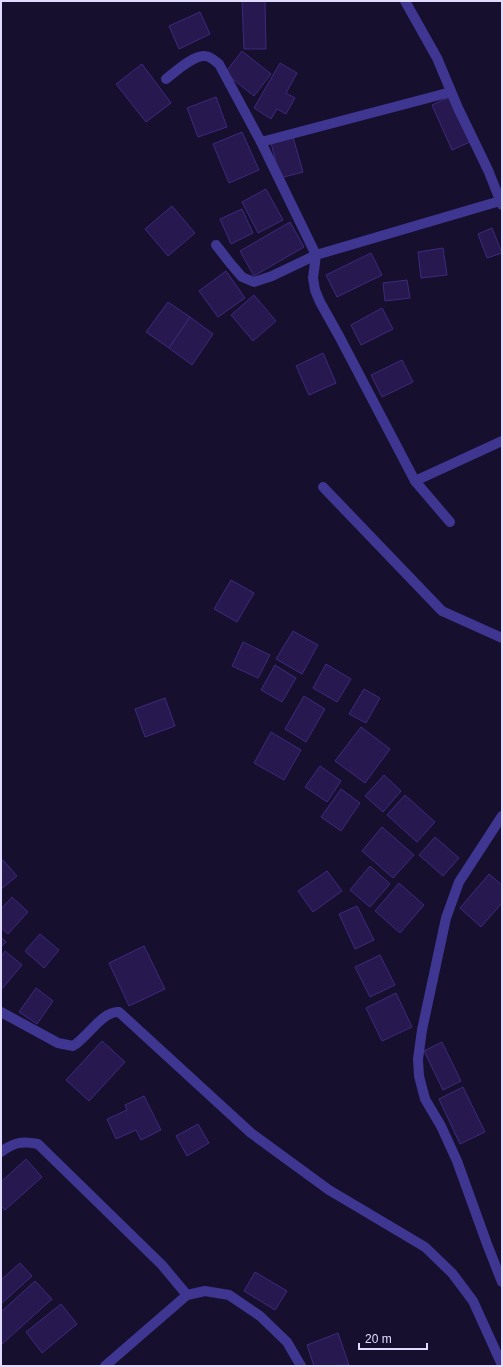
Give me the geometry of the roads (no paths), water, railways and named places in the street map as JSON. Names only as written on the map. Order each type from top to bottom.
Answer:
[{"type":"street","points":[[216,245],[242,277],[254,282],[272,276],[316,255],[501,203],[488,170],[451,92],[437,58],[405,1]]},
{"type":"street","points":[[166,79],[188,62],[204,56],[210,57],[219,64],[261,142],[316,255],[313,278],[315,290],[320,302],[415,481],[450,522]]},
{"type":"street","points":[[261,142],[451,92]]},
{"type":"street","points":[[415,481],[502,441]]},
{"type":"street","points":[[323,487],[442,611],[502,638]]},
{"type":"street","points":[[502,816],[459,882],[451,902],[446,918],[422,1030],[418,1059],[419,1076],[425,1099],[441,1126],[456,1161],[502,1282]]},
{"type":"street","points":[[1,1012],[58,1043],[73,1046],[82,1040],[98,1022],[111,1013],[119,1012],[251,1133],[329,1190],[425,1247],[452,1273],[473,1301],[502,1365]]},
{"type":"street","points":[[1,1152],[9,1146],[23,1141],[38,1144],[162,1265],[187,1295]]},
{"type":"street","points":[[105,1366],[187,1295],[205,1291],[229,1295],[260,1316],[287,1342],[301,1366]]}]
